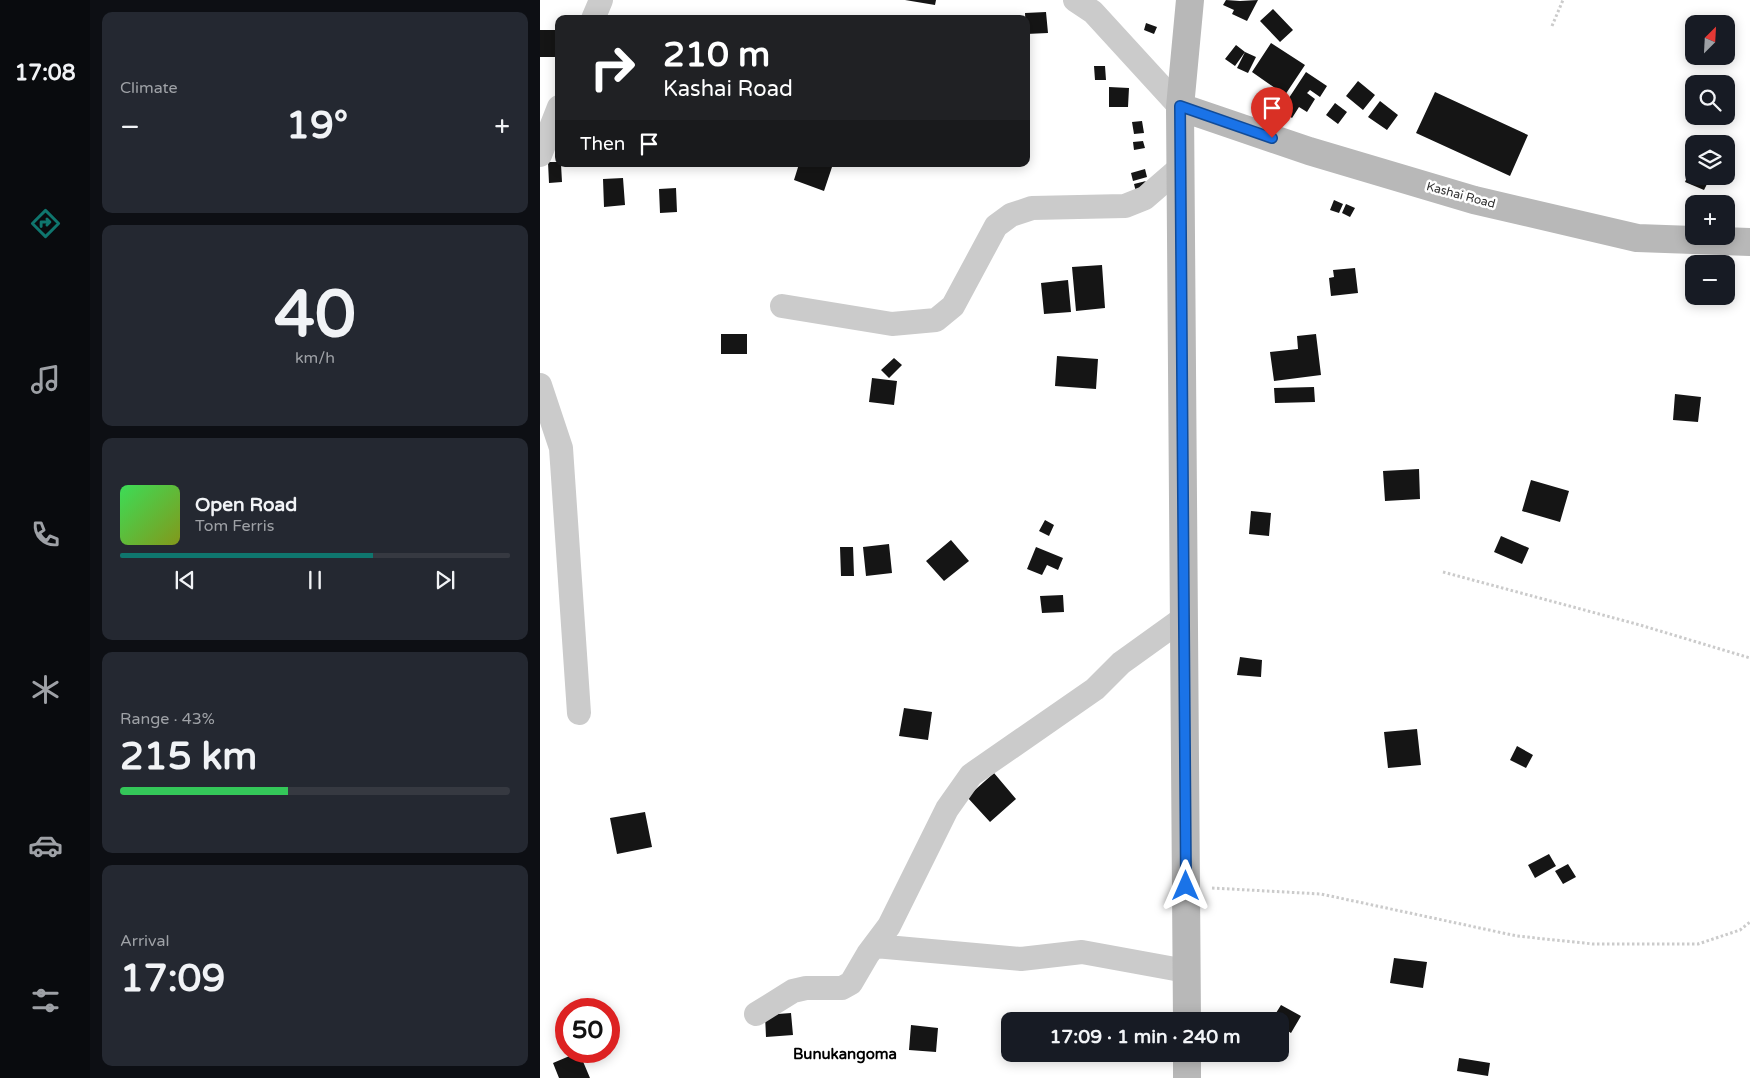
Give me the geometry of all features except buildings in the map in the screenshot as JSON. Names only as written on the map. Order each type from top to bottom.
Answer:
[{"type":"main road","points":[[1187,1012],[1182,166],[1180,106],[1190,0]]},
{"type":"main road","name":"Kashai Road","points":[[1180,106],[1309,150],[1474,200],[1637,238],[1750,242]]},
{"type":"main road","points":[[1187,1062],[1187,1078]]},
{"type":"street","points":[[595,15],[601,0]]},
{"type":"street","points":[[1075,0],[1093,12],[1180,106]]},
{"type":"street","points":[[540,155],[555,117]]},
{"type":"street","points":[[782,306],[892,324],[936,320],[953,306],[996,226],[1011,215],[1032,208],[1125,206],[1145,198],[1182,166]]},
{"type":"street","points":[[540,385],[561,448],[578,713]]},
{"type":"street","points":[[756,1014],[793,991],[806,988],[842,988],[851,983],[890,926],[947,809],[971,775],[1095,689],[1120,663],[1184,618]]},
{"type":"street","points":[[875,946],[1021,959],[1082,952],[1186,971]]},
{"type":"path","points":[[1552,26],[1563,0]]},
{"type":"path","points":[[1443,572],[1640,625],[1750,658]]},
{"type":"path","points":[[1186,886],[1321,894],[1517,936],[1593,944],[1698,944],[1740,930],[1750,922]]},
{"type":"district","name":"Bunukangoma","points":[[845,1054]]},
{"type":"route","points":[[1186,886],[1182,166],[1180,106],[1272,138]]}]
